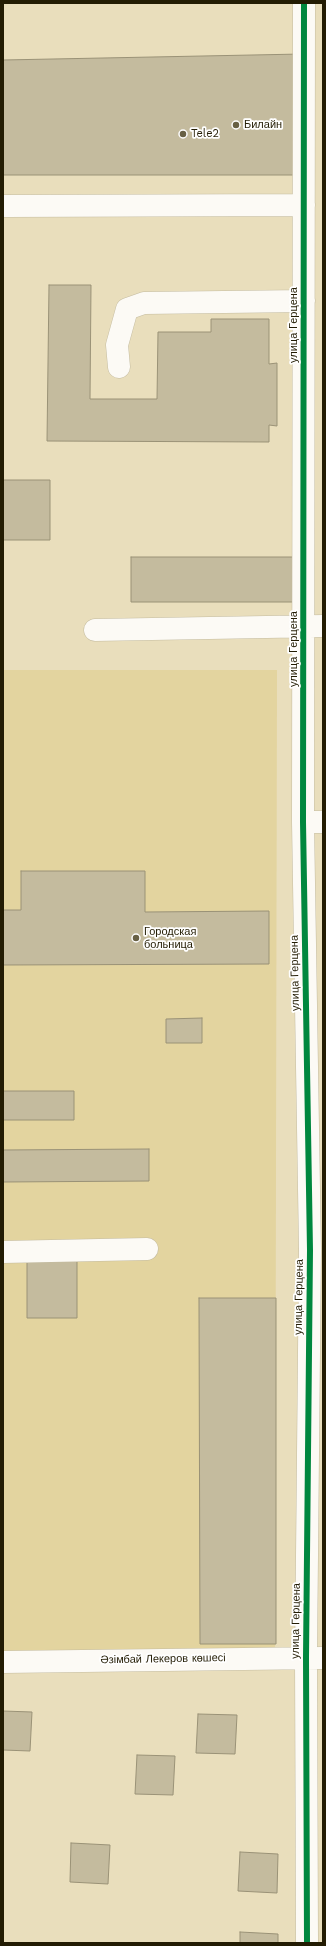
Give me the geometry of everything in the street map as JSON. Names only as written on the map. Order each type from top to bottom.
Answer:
[{"type":"street","name":"улица Герцена","points":[[304,3],[304,301],[314,459],[313,822],[316,1250],[314,1657],[307,1943]]},
{"type":"street","points":[[3,206],[304,205]]},
{"type":"street","points":[[119,367],[117,345],[128,310],[144,303],[304,301]]},
{"type":"street","points":[[95,630],[314,626]]},
{"type":"street","points":[[3,1252],[147,1249]]},
{"type":"street","name":"Әзімбай Лекеров көшесі","points":[[3,1662],[314,1657]]},
{"type":"shaded area","points":[[3,670],[277,670],[275,1659],[3,1659]]},
{"type":"building","points":[[302,54],[303,175],[3,175],[3,60]]},
{"type":"building","points":[[49,285],[91,285],[90,399],[157,399],[158,332],[211,332],[211,319],[269,319],[269,364],[277,363],[277,426],[269,425],[269,442],[47,441]]},
{"type":"building","points":[[3,480],[50,480],[50,540],[3,540]]},
{"type":"building","points":[[131,557],[303,557],[303,602],[131,602]]},
{"type":"building","name":"Городская больница","points":[[21,871],[145,871],[145,912],[269,911],[269,964],[3,965],[3,910],[21,910]]},
{"type":"building","points":[[202,1018],[202,1043],[166,1043],[166,1019]]},
{"type":"building","points":[[3,1091],[74,1091],[74,1120],[3,1120]]},
{"type":"building","points":[[149,1149],[149,1181],[3,1182],[3,1150]]},
{"type":"building","points":[[77,1261],[77,1318],[27,1318],[27,1262]]},
{"type":"building","points":[[199,1298],[276,1298],[276,1644],[200,1644]]},
{"type":"building","points":[[3,1711],[32,1712],[30,1751],[3,1750]]},
{"type":"building","points":[[198,1714],[237,1715],[235,1754],[196,1753]]},
{"type":"building","points":[[137,1755],[175,1756],[173,1795],[135,1794]]},
{"type":"building","points":[[71,1843],[110,1845],[108,1884],[70,1882]]},
{"type":"building","points":[[240,1852],[278,1854],[277,1893],[238,1891]]},
{"type":"building","points":[[240,1932],[278,1934],[278,1943],[240,1943]]},
{"type":"cycle path","points":[[304,3],[303,822],[310,1250],[306,1657],[307,1943]]},
{"type":"place","name":"Билайн","points":[[236,125]]},
{"type":"place","name":"Tele2","points":[[183,134]]},
{"type":"place","name":"Городская больница","points":[[136,938]]}]
